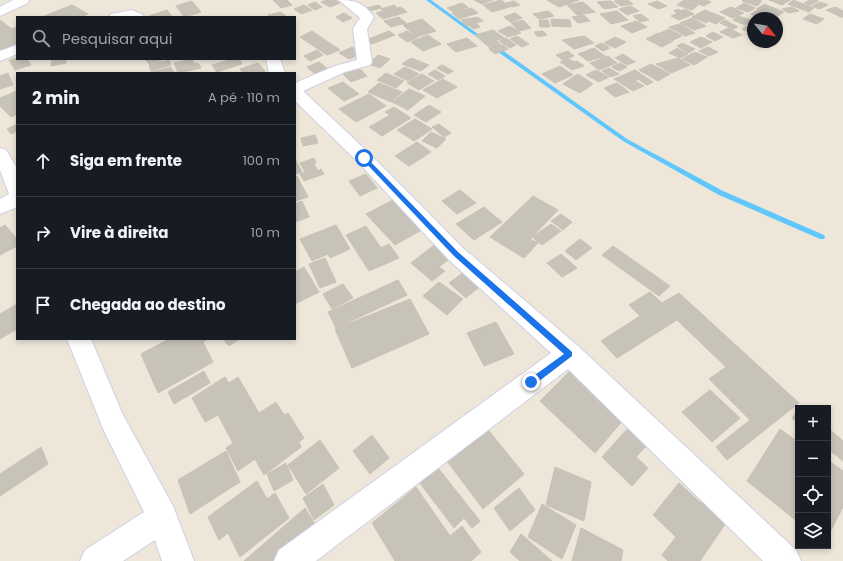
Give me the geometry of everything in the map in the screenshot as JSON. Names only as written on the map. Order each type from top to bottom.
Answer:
[{"type":"street","points":[[0,12],[23,0]]},
{"type":"street","points":[[296,90],[340,69],[365,62],[360,29],[367,17],[360,10],[345,0]]},
{"type":"street","points":[[121,16],[132,14],[135,16]]},
{"type":"street","points":[[0,57],[16,49]]},
{"type":"street","points":[[273,60],[277,72]]},
{"type":"street","points":[[296,91],[369,163],[456,254],[569,354],[784,561]]},
{"type":"street","points":[[0,154],[12,175],[16,188]]},
{"type":"street","points":[[0,207],[16,199]]},
{"type":"street","points":[[79,340],[113,422],[162,517],[178,561]]},
{"type":"street","points":[[290,561],[569,354]]},
{"type":"street","points":[[96,561],[162,517]]},
{"type":"building","points":[[273,0],[287,0],[292,5],[281,8]]},
{"type":"building","points":[[335,0],[340,3],[330,7],[321,2]]},
{"type":"building","points":[[474,0],[493,0],[482,4]]},
{"type":"building","points":[[501,0],[510,7],[492,12],[483,5]]},
{"type":"building","points":[[547,0],[579,0],[559,7]]},
{"type":"building","points":[[628,0],[633,4],[621,6],[614,1]]},
{"type":"building","points":[[684,0],[698,5],[692,10],[677,5]]},
{"type":"building","points":[[687,0],[706,0],[711,2],[704,6]]},
{"type":"building","points":[[769,0],[790,0],[782,5]]},
{"type":"building","points":[[793,0],[814,8],[809,12],[788,4]]},
{"type":"building","points":[[810,0],[818,1],[810,5],[804,3]]},
{"type":"building","points":[[192,1],[201,12],[183,16],[176,6]]},
{"type":"building","points":[[514,1],[520,5],[512,7],[506,3]]},
{"type":"building","points":[[611,1],[618,7],[604,9],[597,2]]},
{"type":"building","points":[[657,1],[667,6],[658,9],[648,4]]},
{"type":"building","points":[[742,1],[762,1],[757,6]]},
{"type":"building","points":[[315,2],[322,7],[315,10],[308,5]]},
{"type":"building","points":[[583,2],[595,12],[577,15],[567,5]]},
{"type":"building","points":[[820,2],[828,5],[819,9],[812,6]]},
{"type":"building","points":[[462,3],[468,7],[454,12],[447,8]]},
{"type":"building","points":[[744,3],[755,8],[748,12],[736,8]]},
{"type":"building","points":[[764,4],[784,12],[766,12],[757,9]]},
{"type":"building","points":[[72,5],[88,14],[83,16],[44,16]]},
{"type":"building","points":[[304,5],[312,10],[301,14],[294,9]]},
{"type":"building","points":[[379,5],[382,8],[369,11],[366,8]]},
{"type":"building","points":[[394,5],[397,8],[401,7],[407,12],[383,19],[376,13],[383,11],[381,9]]},
{"type":"building","points":[[631,6],[639,11],[627,15],[619,9]]},
{"type":"building","points":[[731,7],[744,13],[733,18],[720,12]]},
{"type":"building","points":[[792,7],[799,11],[789,13],[782,9]]},
{"type":"building","points":[[836,7],[843,11],[843,17],[826,10]]},
{"type":"building","points":[[471,8],[478,13],[459,19],[452,13]]},
{"type":"building","points":[[678,9],[681,11],[685,9],[694,14],[679,20],[671,16],[678,13],[674,11]]},
{"type":"building","points":[[167,10],[171,16],[149,16]]},
{"type":"building","points":[[705,10],[725,18],[716,24],[709,21],[706,23],[692,17]]},
{"type":"building","points":[[548,11],[554,16],[539,19],[533,14]]},
{"type":"building","points":[[617,11],[628,20],[611,24],[600,14]]},
{"type":"building","points":[[281,12],[286,16],[269,16],[268,15]]},
{"type":"building","points":[[344,13],[352,18],[343,22],[336,17]]},
{"type":"building","points":[[515,13],[522,18],[510,22],[504,17]]},
{"type":"building","points":[[641,14],[649,20],[640,22],[633,16]]},
{"type":"building","points":[[810,14],[824,19],[817,24],[803,19]]},
{"type":"building","points":[[584,15],[590,21],[578,23],[572,17]]},
{"type":"building","points":[[739,16],[747,19],[747,24],[745,25],[733,20]]},
{"type":"building","points":[[399,17],[406,23],[391,27],[384,21]]},
{"type":"building","points":[[478,17],[483,21],[476,23],[480,27],[473,29],[469,25],[466,26],[461,20]]},
{"type":"building","points":[[692,18],[706,26],[694,30],[680,23]]},
{"type":"building","points":[[422,19],[436,31],[416,37],[403,25]]},
{"type":"building","points":[[551,19],[570,20],[571,27],[552,26]]},
{"type":"building","points":[[0,20],[12,29],[16,27],[16,43],[0,50]]},
{"type":"building","points":[[523,20],[531,28],[519,31],[511,23]]},
{"type":"building","points":[[539,20],[548,20],[550,27],[540,27]]},
{"type":"building","points":[[725,20],[738,27],[733,29],[720,23]]},
{"type":"building","points":[[636,21],[647,27],[632,33],[621,26]]},
{"type":"building","points":[[680,24],[695,33],[685,36],[669,27]]},
{"type":"building","points":[[510,26],[521,33],[508,37],[498,31]]},
{"type":"building","points":[[747,26],[747,31],[742,29]]},
{"type":"building","points":[[729,28],[742,35],[733,38],[720,32]]},
{"type":"building","points":[[669,29],[682,36],[673,40],[660,33]]},
{"type":"building","points":[[493,30],[504,38],[496,40],[501,45],[490,48],[475,35]]},
{"type":"building","points":[[312,31],[340,50],[327,55],[300,37]]},
{"type":"building","points":[[389,31],[395,35],[372,44],[366,40]]},
{"type":"building","points":[[407,31],[417,38],[407,42],[398,35]]},
{"type":"building","points":[[543,31],[547,35],[538,37],[534,32]]},
{"type":"building","points":[[713,32],[723,37],[715,41],[706,36]]},
{"type":"building","points":[[658,33],[673,41],[662,47],[646,39]]},
{"type":"building","points":[[428,35],[441,44],[423,51],[411,42]]},
{"type":"building","points":[[517,36],[529,44],[522,47],[510,39]]},
{"type":"building","points":[[584,36],[594,43],[574,49],[562,40]]},
{"type":"building","points":[[615,37],[626,42],[615,48],[604,43]]},
{"type":"building","points":[[701,37],[712,42],[701,48],[690,42]]},
{"type":"building","points":[[467,38],[477,46],[456,52],[447,44]]},
{"type":"building","points":[[506,38],[516,45],[510,48],[499,41]]},
{"type":"building","points":[[601,43],[610,48],[603,51],[595,46]]},
{"type":"building","points":[[682,43],[695,49],[689,53],[677,46]]},
{"type":"building","points":[[503,45],[508,49],[495,54],[489,49]]},
{"type":"building","points":[[352,47],[361,54],[349,59],[339,53]]},
{"type":"building","points":[[708,47],[718,52],[709,56],[699,51]]},
{"type":"building","points":[[594,48],[605,56],[588,61],[578,54]]},
{"type":"building","points":[[677,48],[688,54],[680,58],[669,53]]},
{"type":"building","points":[[317,50],[323,55],[310,61],[304,56]]},
{"type":"building","points":[[568,51],[574,56],[563,60],[556,55]]},
{"type":"building","points":[[695,52],[707,57],[694,65],[682,59]]},
{"type":"building","points":[[623,54],[635,62],[627,65],[615,58]]},
{"type":"building","points":[[378,55],[390,59],[380,68],[368,64]]},
{"type":"building","points":[[608,56],[617,63],[599,70],[590,63]]},
{"type":"building","points":[[16,58],[16,60],[28,60],[31,65],[15,70],[9,60]]},
{"type":"building","points":[[411,58],[429,65],[421,71],[402,64]]},
{"type":"building","points":[[678,58],[690,65],[671,73],[656,64]]},
{"type":"building","points":[[569,59],[574,62],[577,61],[584,66],[572,70],[560,62]]},
{"type":"building","points":[[52,60],[66,60],[66,63],[51,66]]},
{"type":"building","points":[[146,60],[162,60],[149,64]]},
{"type":"building","points":[[169,60],[171,65],[151,71],[149,65]]},
{"type":"building","points":[[192,60],[194,63],[199,64],[201,68],[178,72],[174,63]]},
{"type":"building","points":[[230,60],[240,60],[242,64],[217,72],[212,65]]},
{"type":"building","points":[[319,62],[328,69],[315,74],[307,67]]},
{"type":"building","points":[[258,63],[265,71],[242,72],[240,69]]},
{"type":"building","points":[[620,63],[627,67],[619,71],[612,67]]},
{"type":"building","points":[[651,64],[670,74],[658,81],[639,70]]},
{"type":"building","points":[[442,65],[453,71],[448,74],[437,68]]},
{"type":"building","points":[[560,66],[573,75],[555,83],[542,74]]},
{"type":"building","points":[[171,67],[174,72],[152,72]]},
{"type":"building","points":[[405,67],[419,74],[408,81],[394,74]]},
{"type":"building","points":[[359,68],[367,76],[351,82],[343,74]]},
{"type":"building","points":[[609,68],[619,74],[611,77],[602,71]]},
{"type":"building","points":[[435,70],[445,76],[438,80],[428,74]]},
{"type":"building","points":[[596,70],[609,77],[599,82],[586,75]]},
{"type":"building","points":[[635,70],[653,82],[647,85],[638,79],[635,81],[644,86],[633,91],[614,79]]},
{"type":"building","points":[[8,73],[13,85],[0,89],[0,76]]},
{"type":"building","points":[[386,73],[404,81],[396,88],[377,80]]},
{"type":"building","points":[[422,74],[434,81],[419,90],[407,83]]},
{"type":"building","points":[[578,74],[593,84],[580,93],[563,84]]},
{"type":"building","points":[[443,79],[457,87],[437,98],[423,90]]},
{"type":"building","points":[[343,82],[359,94],[344,101],[328,88]]},
{"type":"building","points":[[379,83],[402,92],[391,102],[368,92]]},
{"type":"building","points":[[617,83],[629,92],[615,97],[604,88]]},
{"type":"building","points":[[409,89],[425,96],[408,110],[392,102]]},
{"type":"building","points":[[16,91],[16,114],[11,117],[0,106],[0,98]]},
{"type":"building","points":[[369,94],[386,106],[356,122],[339,109]]},
{"type":"building","points":[[429,105],[441,112],[426,122],[414,115]]},
{"type":"building","points":[[394,107],[411,118],[382,136],[369,127],[390,115],[385,112]]},
{"type":"building","points":[[415,119],[432,129],[414,141],[397,130]]},
{"type":"building","points":[[16,124],[16,132],[11,134],[7,129]]},
{"type":"building","points":[[439,124],[451,133],[444,137],[432,127]]},
{"type":"building","points":[[431,132],[446,139],[437,148],[422,141]]},
{"type":"building","points":[[315,135],[318,143],[303,146],[301,138]]},
{"type":"building","points":[[417,142],[431,152],[409,166],[395,156]]},
{"type":"building","points":[[314,158],[316,163],[314,164],[318,171],[321,169],[324,174],[304,181],[300,174],[305,172],[300,163]]},
{"type":"building","points":[[296,161],[302,172],[296,174]]},
{"type":"building","points":[[366,174],[377,188],[360,196],[349,181]]},
{"type":"building","points":[[296,176],[308,197],[296,201]]},
{"type":"building","points":[[460,190],[476,203],[457,214],[442,201]]},
{"type":"building","points":[[533,196],[558,210],[530,239],[538,243],[524,258],[490,237]]},
{"type":"building","points":[[393,200],[423,229],[395,245],[366,214]]},
{"type":"building","points":[[302,201],[309,217],[296,222],[296,204]]},
{"type":"building","points":[[484,207],[502,222],[474,240],[456,224]]},
{"type":"building","points":[[561,214],[572,222],[563,230],[551,221]]},
{"type":"building","points":[[551,224],[561,231],[542,245],[532,237]]},
{"type":"building","points":[[5,225],[16,238],[16,247],[0,255],[0,228]]},
{"type":"building","points":[[336,225],[350,249],[330,258],[328,254],[312,261],[300,239]]},
{"type":"building","points":[[366,226],[381,248],[389,244],[399,258],[369,271],[346,235]]},
{"type":"building","points":[[580,239],[592,248],[576,260],[565,251]]},
{"type":"building","points":[[437,243],[453,256],[439,267],[445,271],[432,281],[411,263]]},
{"type":"building","points":[[613,246],[670,286],[659,296],[602,255]]},
{"type":"building","points":[[561,254],[577,268],[562,277],[547,263]]},
{"type":"building","points":[[325,258],[336,282],[320,288],[309,264]]},
{"type":"building","points":[[304,267],[319,292],[296,304],[296,271]]},
{"type":"building","points":[[468,269],[485,282],[466,298],[449,283]]},
{"type":"building","points":[[398,280],[407,295],[336,328],[328,312]]},
{"type":"building","points":[[439,282],[463,299],[447,315],[423,296]]},
{"type":"building","points":[[343,284],[353,298],[332,309],[323,294]]},
{"type":"building","points":[[650,292],[662,303],[679,293],[799,403],[727,460],[716,447],[750,420],[709,379],[726,367],[677,320],[617,358],[601,341],[640,316],[629,305]]},
{"type":"building","points":[[410,299],[429,334],[352,368],[335,329]]},
{"type":"building","points":[[16,305],[16,330],[0,339],[0,314]]},
{"type":"building","points":[[496,322],[514,354],[484,366],[467,333]]},
{"type":"building","points":[[167,340],[206,340],[203,342],[213,362],[158,393],[141,354]]},
{"type":"building","points":[[224,340],[238,340],[229,346]]},
{"type":"building","points":[[204,371],[210,383],[174,404],[168,392]]},
{"type":"building","points":[[570,371],[624,419],[595,453],[540,401]]},
{"type":"building","points":[[225,377],[229,383],[238,377],[259,413],[276,402],[284,415],[288,413],[304,438],[299,442],[301,447],[264,475],[255,459],[238,471],[226,448],[233,443],[218,415],[205,422],[192,398]]},
{"type":"building","points":[[710,390],[740,418],[712,442],[682,412]]},
{"type":"building","points":[[484,425],[524,474],[483,509],[444,457]]},
{"type":"building","points":[[630,426],[649,443],[636,457],[648,468],[632,486],[602,457]]},
{"type":"building","points":[[780,429],[795,440],[795,520],[747,481]]},
{"type":"building","points":[[831,431],[843,441],[843,461],[831,451]]},
{"type":"building","points":[[372,435],[389,458],[370,474],[353,451]]},
{"type":"building","points":[[320,440],[339,468],[306,494],[288,465]]},
{"type":"building","points":[[41,447],[48,464],[0,496],[0,474]]},
{"type":"building","points":[[226,451],[240,482],[190,514],[178,480]]},
{"type":"building","points":[[431,459],[480,521],[472,528],[464,518],[454,528],[413,474]]},
{"type":"building","points":[[831,462],[843,471],[843,507],[831,530]]},
{"type":"building","points":[[286,463],[293,480],[274,491],[267,474]]},
{"type":"building","points":[[555,467],[591,482],[584,521],[546,505]]},
{"type":"building","points":[[257,481],[267,499],[275,493],[289,518],[240,557],[228,533],[219,540],[208,517]]},
{"type":"building","points":[[679,483],[701,503],[704,498],[728,520],[700,561],[668,561],[662,555],[676,537],[653,515]]},
{"type":"building","points":[[323,484],[334,505],[314,520],[303,498]]},
{"type":"building","points":[[416,487],[450,536],[462,526],[481,552],[471,561],[395,561],[372,523]]},
{"type":"building","points":[[519,488],[535,510],[510,531],[494,508]]},
{"type":"building","points":[[542,504],[576,525],[562,559],[528,537]]},
{"type":"building","points":[[305,508],[316,526],[277,561],[244,561]]},
{"type":"building","points":[[581,528],[623,550],[621,561],[572,561]]},
{"type":"building","points":[[521,534],[552,561],[520,561],[510,552]]},
{"type":"waterway","points":[[428,0],[483,39]]},
{"type":"waterway","points":[[493,46],[625,140],[721,193],[822,237]]},
{"type":"route","points":[[364,158],[456,254],[569,354],[531,382]]}]
